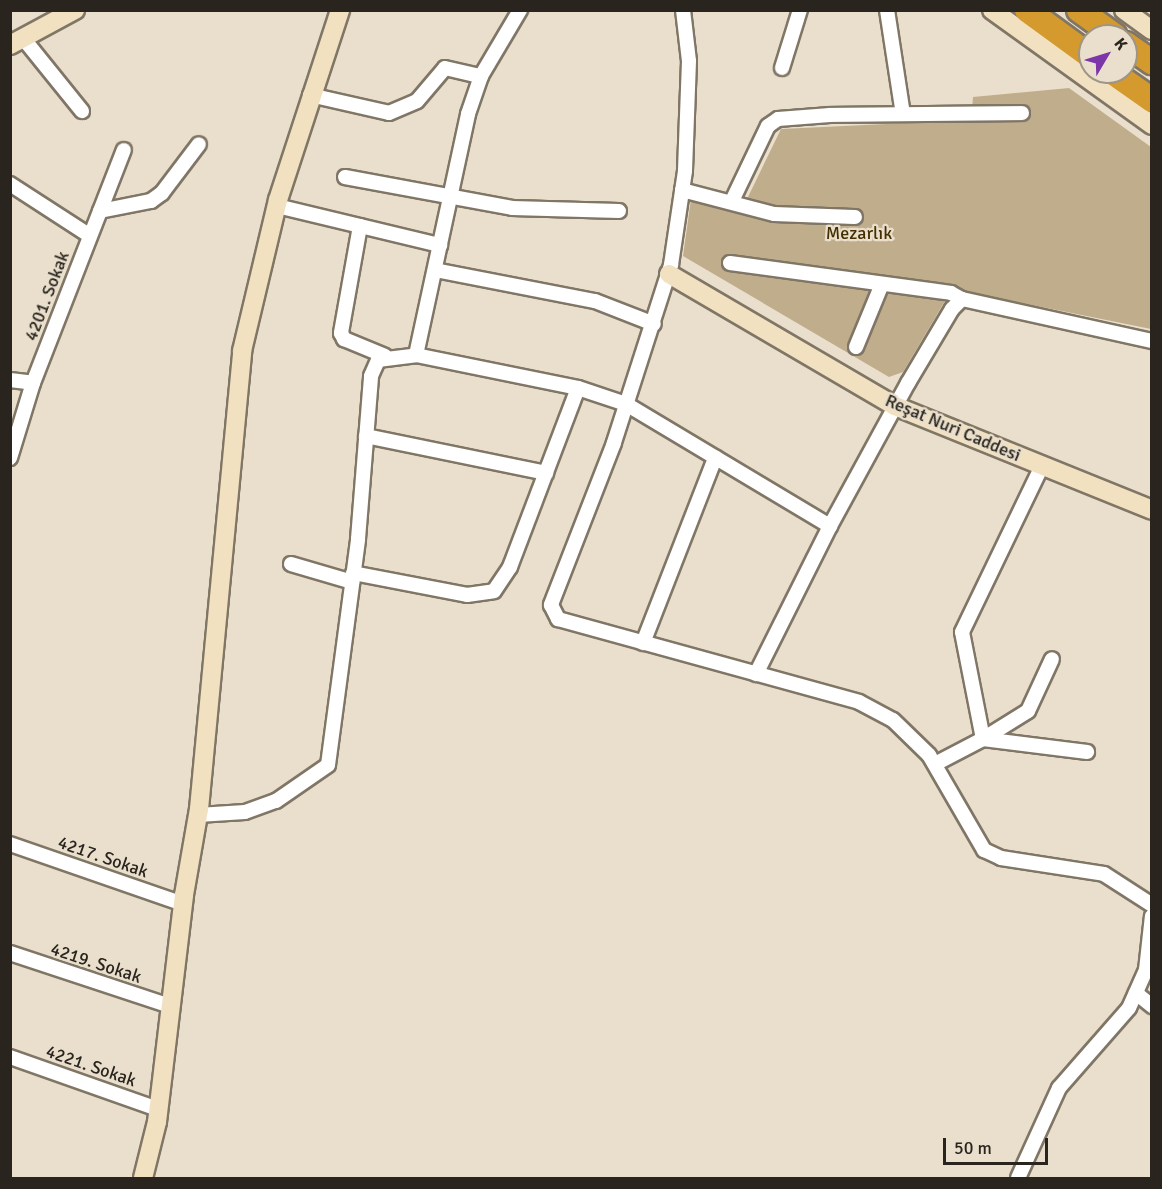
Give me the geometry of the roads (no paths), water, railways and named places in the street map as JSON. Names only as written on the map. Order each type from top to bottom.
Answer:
[{"type":"highway","points":[[1026,10],[1078,47]]},
{"type":"highway","points":[[1079,10],[1098,24]]},
{"type":"highway","points":[[1138,52],[1152,62]]},
{"type":"highway","points":[[1129,84],[1152,100]]},
{"type":"street","points":[[75,10],[17,42],[82,111]]},
{"type":"street","points":[[143,1179],[158,1109],[183,904],[198,815],[218,642],[242,351],[276,206],[310,95],[340,10]]},
{"type":"street","points":[[416,355],[450,198],[481,76],[520,10]]},
{"type":"street","points":[[683,10],[689,61],[682,190],[669,274],[626,404],[551,605],[558,619],[860,702],[893,720],[935,764],[984,850],[1001,858],[1104,874],[1152,905]]},
{"type":"street","points":[[782,68],[800,10]]},
{"type":"street","points":[[887,10],[903,114]]},
{"type":"street","points":[[992,10],[1152,125]]},
{"type":"street","points":[[1124,10],[1152,30]]},
{"type":"street","points":[[310,95],[389,113],[417,101],[444,68],[481,76]]},
{"type":"street","points":[[732,201],[768,126],[778,119],[903,114],[1022,113]]},
{"type":"street","points":[[100,212],[151,201],[162,193],[199,144]]},
{"type":"street","name":"4201. Sokak","points":[[10,458],[33,383],[124,150]]},
{"type":"street","points":[[345,177],[512,208],[619,211]]},
{"type":"street","points":[[10,184],[90,236]]},
{"type":"street","points":[[682,190],[732,201],[774,214],[855,217]]},
{"type":"street","points":[[276,206],[440,245]]},
{"type":"street","points":[[360,226],[341,333],[344,339],[385,356],[416,355],[578,388],[626,404],[830,526]]},
{"type":"street","points":[[730,263],[951,293],[962,299],[1152,341]]},
{"type":"street","points":[[435,270],[595,301],[654,324]]},
{"type":"street","name":"Reşat Nuri Caddesi","points":[[669,274],[895,406],[1152,510]]},
{"type":"street","points":[[856,347],[882,284]]},
{"type":"street","points":[[756,675],[830,526],[895,406],[952,309],[962,299]]},
{"type":"street","points":[[198,815],[244,812],[276,801],[328,765],[353,578],[371,376],[378,360],[385,356]]},
{"type":"street","points":[[10,380],[33,383]]},
{"type":"street","points":[[291,564],[353,578],[467,595],[494,591],[510,567],[578,388]]},
{"type":"street","points":[[366,436],[546,473]]},
{"type":"street","points":[[643,643],[716,458]]},
{"type":"street","points":[[983,739],[962,632],[1042,466]]},
{"type":"street","points":[[935,764],[983,739],[1028,711],[1052,659]]},
{"type":"street","points":[[983,739],[1087,752]]},
{"type":"street","name":"4217. Sokak","points":[[10,844],[183,904]]},
{"type":"street","points":[[1018,1179],[1059,1088],[1129,1008],[1146,970],[1152,916]]},
{"type":"street","name":"4219. Sokak","points":[[10,953],[170,1006]]},
{"type":"street","points":[[1136,993],[1152,1006]]},
{"type":"street","name":"4221. Sokak","points":[[10,1057],[158,1109]]},
{"type":"park label","name":"Mezarlık","points":[[859,233]]}]
